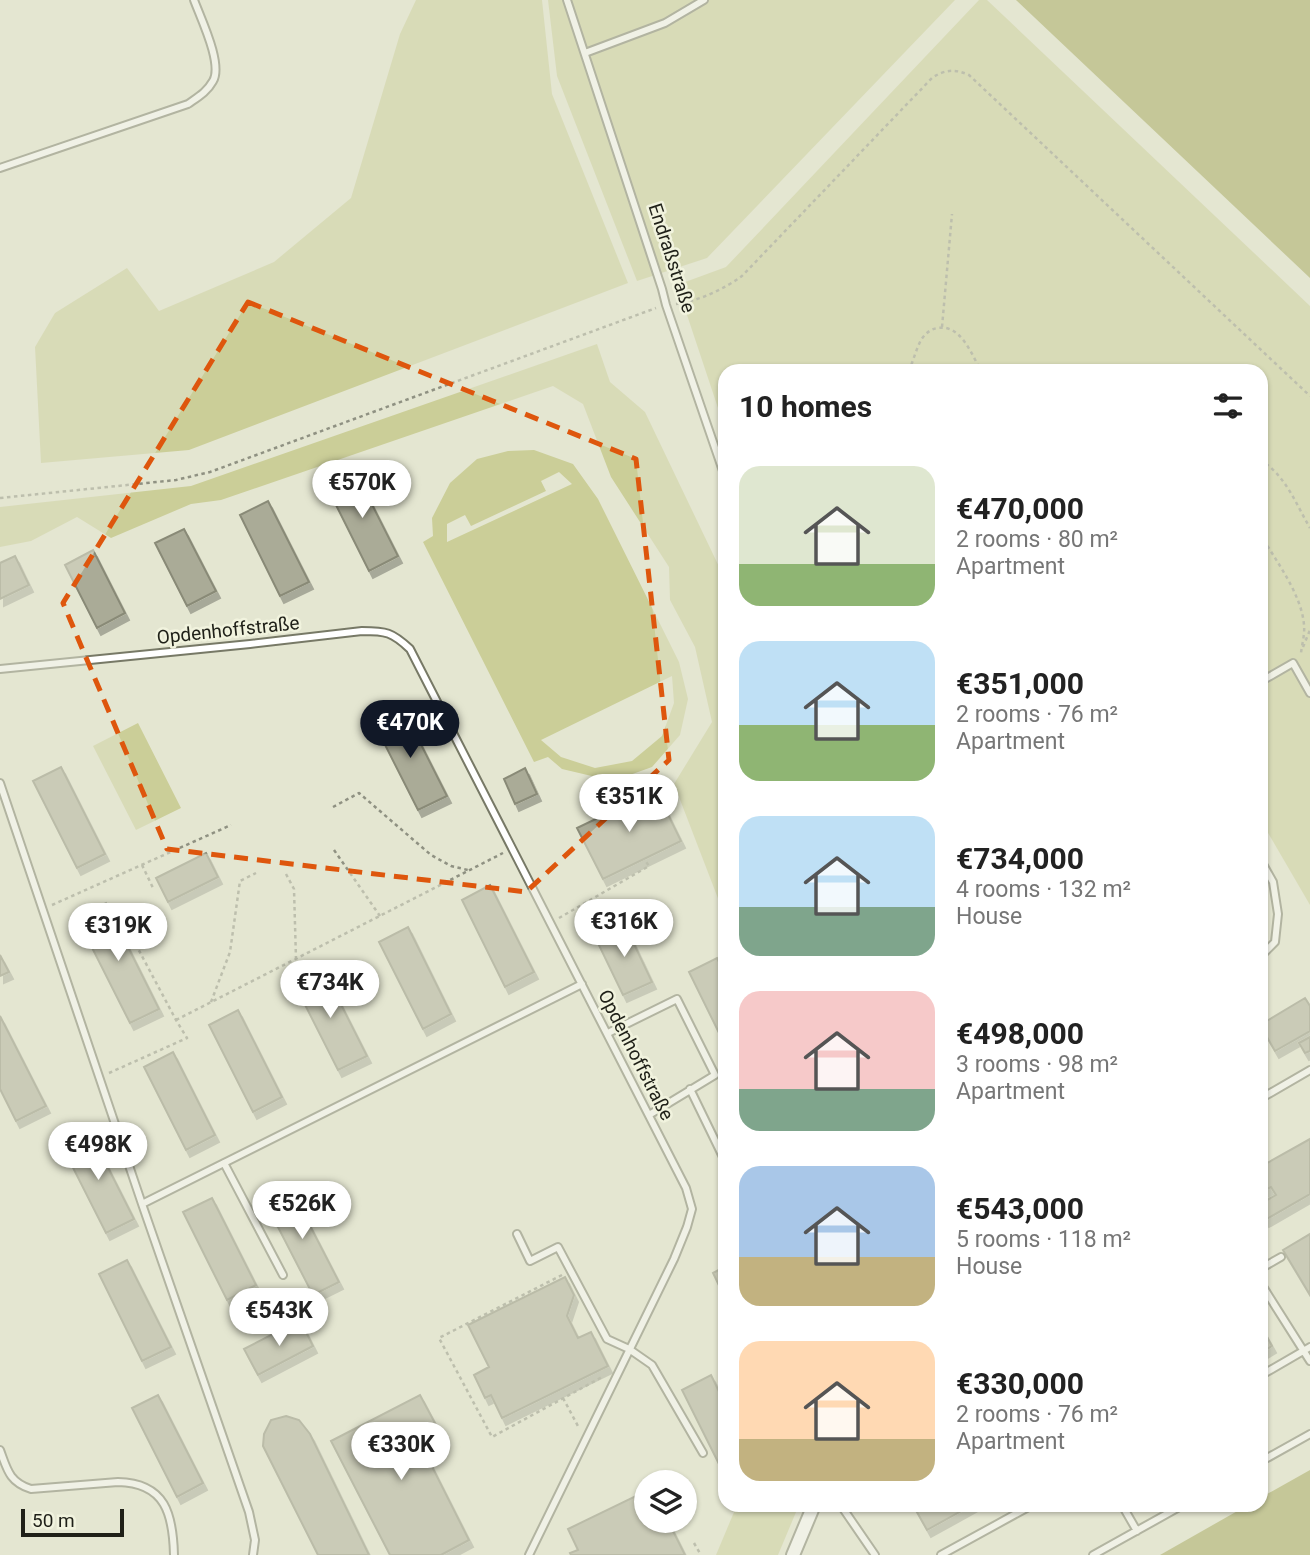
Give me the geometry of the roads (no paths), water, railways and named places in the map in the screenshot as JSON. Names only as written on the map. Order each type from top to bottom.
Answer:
[{"type":"street","points":[[793,1555],[811,1512]]},
{"type":"lane","points":[[0,168],[188,104],[205,92],[215,78],[215,58],[194,0]]},
{"type":"lane","name":"Endraßstraße","points":[[567,0],[718,457]]},
{"type":"lane","points":[[584,53],[666,23],[704,0]]},
{"type":"lane","name":"Opdenhoffstraße","points":[[0,669],[362,631],[380,631],[396,636],[410,649],[686,1188],[692,1209],[674,1259],[529,1555]]},
{"type":"lane","points":[[1268,677],[1293,663],[1310,693]]},
{"type":"lane","points":[[0,783],[248,1512],[255,1540],[253,1555]]},
{"type":"lane","points":[[1268,873],[1273,882],[1278,914],[1275,943],[1268,950]]},
{"type":"lane","points":[[142,1204],[582,984]]},
{"type":"lane","points":[[608,1034],[677,999],[715,1075],[649,1115]]},
{"type":"lane","points":[[1268,1094],[1310,1070]]},
{"type":"lane","points":[[690,1089],[718,1147]]},
{"type":"lane","points":[[224,1163],[283,1275]]},
{"type":"lane","points":[[517,1234],[530,1261],[558,1247],[607,1339],[629,1349],[652,1365],[703,1453]]},
{"type":"lane","points":[[1268,1264],[1281,1257]]},
{"type":"lane","points":[[1268,1293],[1307,1349],[1310,1361]]},
{"type":"lane","points":[[1268,1371],[1307,1349]]},
{"type":"lane","points":[[1268,1458],[1310,1434]]},
{"type":"lane","points":[[0,1450],[11,1477],[31,1489],[118,1482],[143,1486],[162,1501],[168,1511],[172,1524],[174,1555]]},
{"type":"lane","points":[[846,1512],[875,1555]]},
{"type":"lane","points":[[941,1555],[1019,1512]]},
{"type":"lane","points":[[1126,1512],[1137,1531]]},
{"type":"lane","points":[[1093,1555],[1171,1512]]}]
